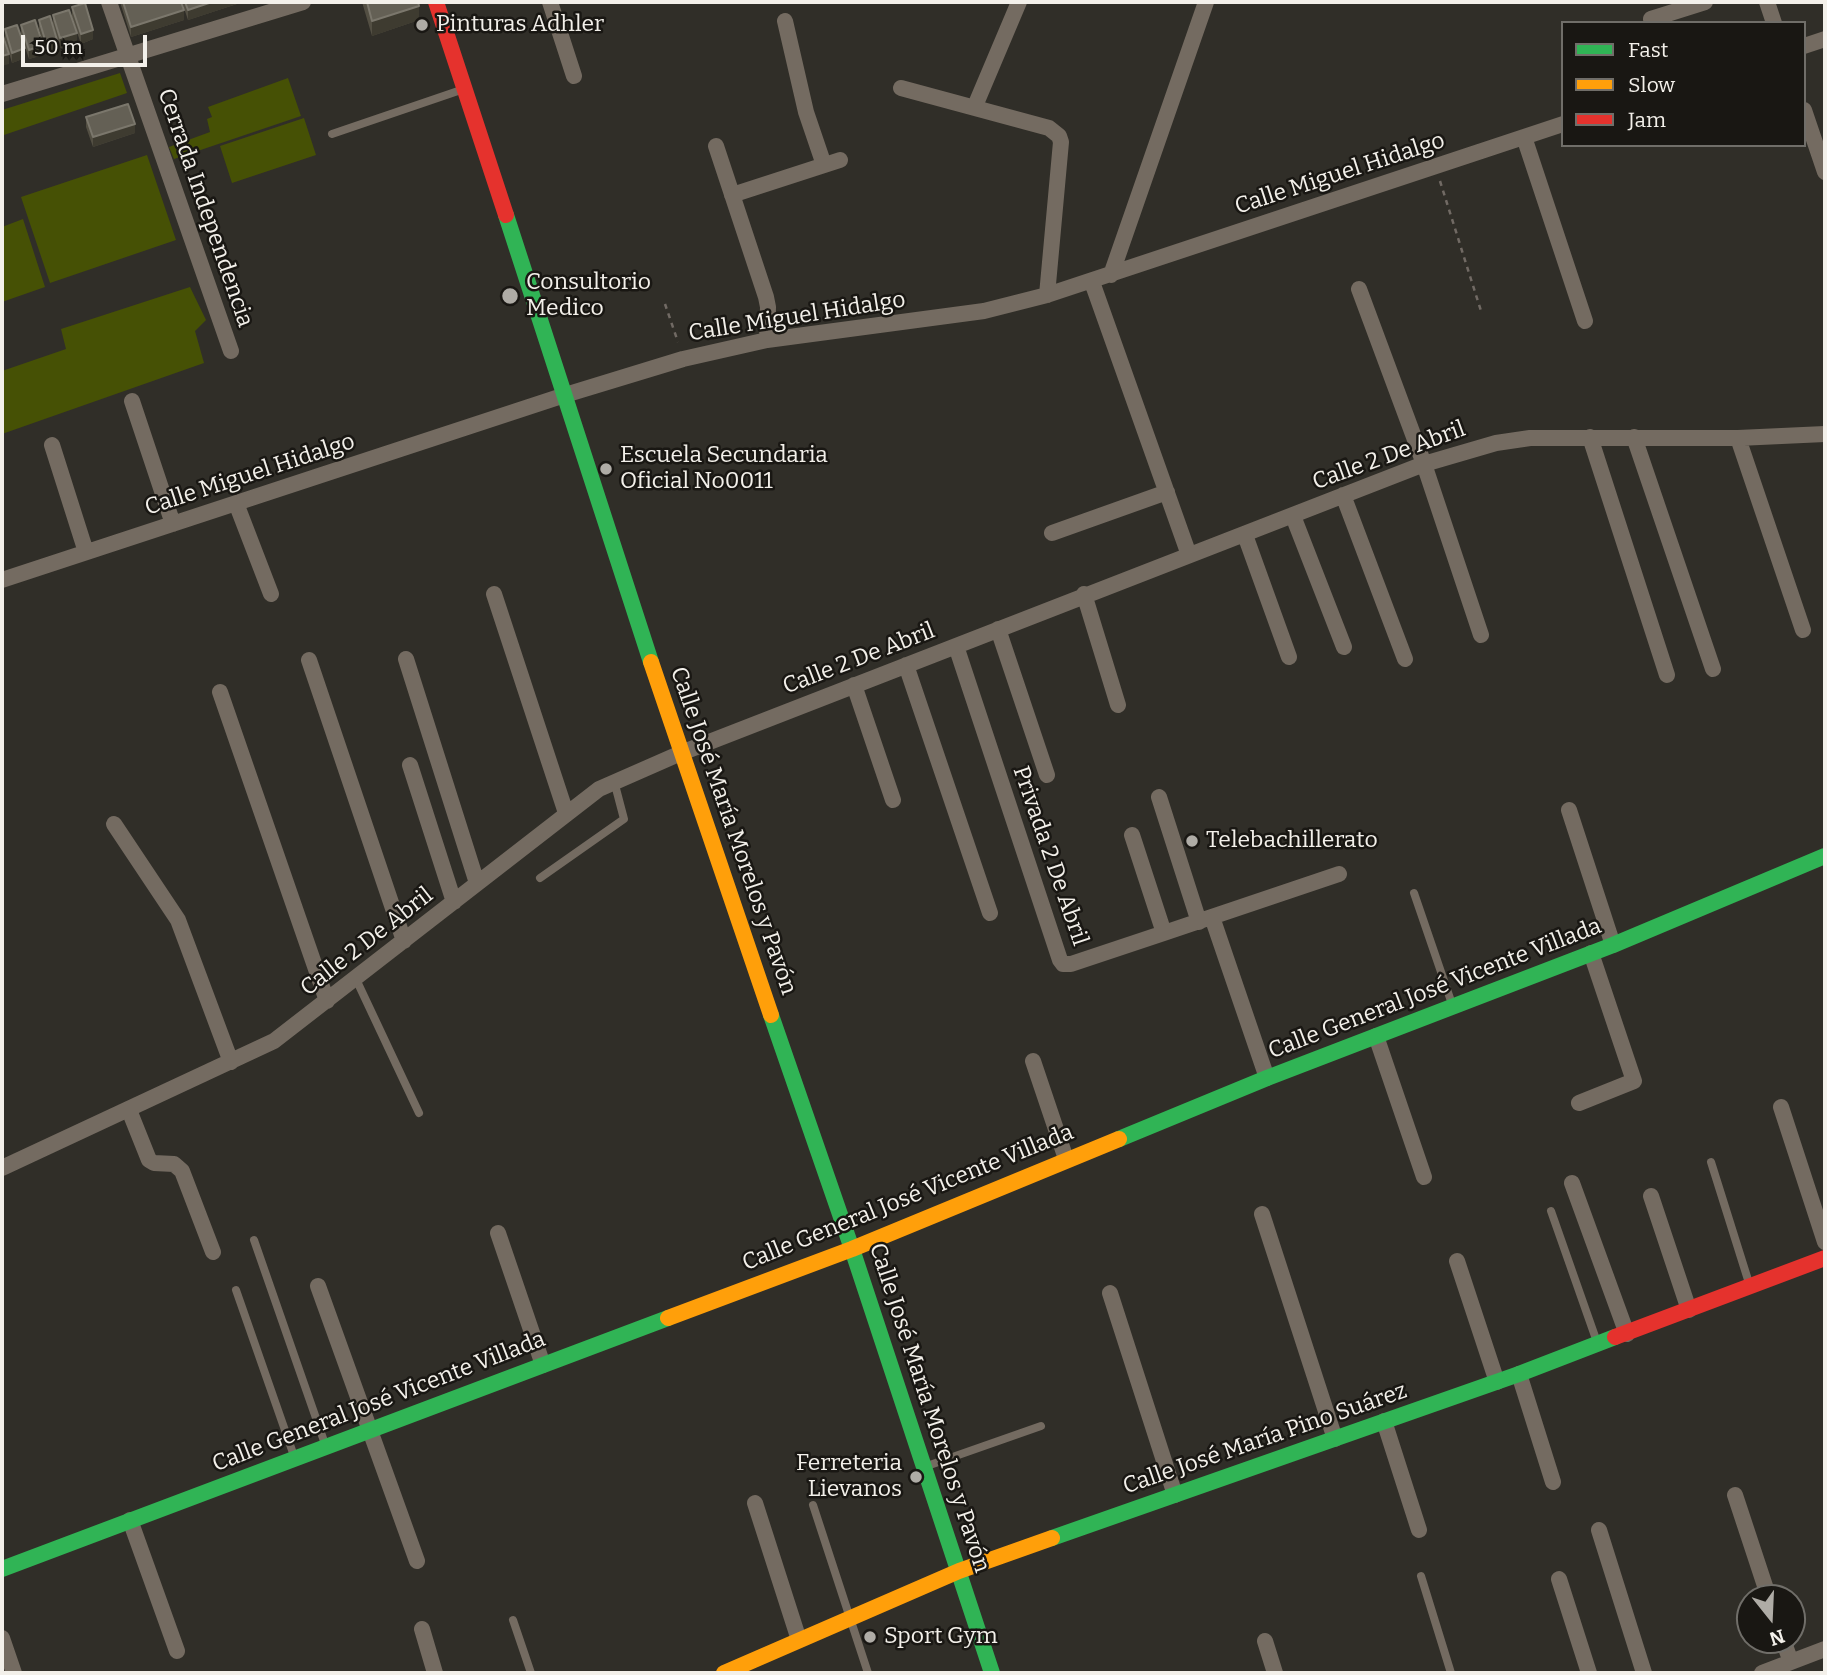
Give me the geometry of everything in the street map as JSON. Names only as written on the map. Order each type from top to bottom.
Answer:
[{"type":"main road","name":"Calle José María Morelos y Pavón","points":[[436,2],[681,752],[852,1249],[992,1673]]},
{"type":"main road","name":"Calle General José Vicente Villada","points":[[2,1569],[852,1249],[1066,1159],[1267,1078],[1613,945],[1825,856]]},
{"type":"main road","name":"Calle José María Pino Suárez","points":[[729,1672],[958,1571],[1519,1374],[1825,1258]]},
{"type":"street","name":"Cerrada Independencia","points":[[109,2],[231,351]]},
{"type":"street","points":[[2,94],[303,2]]},
{"type":"street","points":[[551,2],[574,76]]},
{"type":"street","points":[[975,106],[1019,2]]},
{"type":"street","points":[[1111,275],[1206,2]]},
{"type":"street","points":[[1651,19],[1705,2]]},
{"type":"street","points":[[1767,2],[1773,21]]},
{"type":"street","points":[[732,195],[832,163],[806,112],[785,21]]},
{"type":"street","points":[[1806,45],[1825,39]]},
{"type":"street","points":[[901,88],[1049,128],[1059,136],[1061,142],[1047,295]]},
{"type":"street","points":[[1806,116],[1825,169]]},
{"type":"street","name":"Calle Miguel Hidalgo","points":[[2,580],[565,395],[683,359],[767,340],[984,311],[1047,295],[1561,125]]},
{"type":"street","points":[[1524,137],[1585,321]]},
{"type":"street","points":[[716,146],[766,297],[767,340]]},
{"type":"street","points":[[1092,282],[1189,555]]},
{"type":"street","points":[[1359,289],[1424,464],[1481,635]]},
{"type":"street","points":[[132,401],[173,524]]},
{"type":"street","points":[[1822,434],[1825,452]]},
{"type":"street","name":"Calle 2 De Abril","points":[[2,1168],[274,1041],[566,813],[614,781],[681,752],[1424,464],[1496,443],[1530,438],[1738,439],[1822,434]]},
{"type":"street","points":[[1590,437],[1667,674]]},
{"type":"street","points":[[1634,437],[1713,669]]},
{"type":"street","points":[[1738,439],[1803,630]]},
{"type":"street","points":[[52,445],[86,552]]},
{"type":"street","points":[[1052,533],[1167,492]]},
{"type":"street","points":[[1343,495],[1405,659]]},
{"type":"street","points":[[236,503],[271,594]]},
{"type":"street","points":[[1293,516],[1343,647]]},
{"type":"street","points":[[1245,535],[1289,657]]},
{"type":"street","points":[[494,594],[566,813]]},
{"type":"street","points":[[1084,594],[1118,705]]},
{"type":"street","points":[[998,629],[1047,775]]},
{"type":"street","name":"Privada 2 De Abril","points":[[956,646],[1061,962],[1071,964],[1339,874]]},
{"type":"street","points":[[406,659],[477,883]]},
{"type":"street","points":[[309,660],[404,941]]},
{"type":"street","points":[[906,665],[989,913]]},
{"type":"street","points":[[854,685],[893,800]]},
{"type":"street","points":[[220,692],[327,1001]]},
{"type":"street","points":[[410,765],[454,902]]},
{"type":"street","points":[[1159,797],[1267,1078]]},
{"type":"street","points":[[1569,810],[1613,945]]},
{"type":"street","points":[[114,824],[177,920],[231,1062]]},
{"type":"street","points":[[1132,835],[1164,933]]},
{"type":"street","points":[[1579,1102],[1634,1081],[1591,953]]},
{"type":"street","points":[[1376,1036],[1424,1177]]},
{"type":"street","points":[[1033,1061],[1066,1159]]},
{"type":"street","points":[[1781,1107],[1825,1242]]},
{"type":"street","points":[[129,1111],[149,1160],[154,1163],[174,1164],[182,1171],[213,1252]]},
{"type":"street","points":[[1572,1183],[1627,1334]]},
{"type":"street","points":[[1651,1196],[1689,1310]]},
{"type":"street","points":[[1262,1214],[1335,1439]]},
{"type":"street","points":[[498,1233],[543,1365]]},
{"type":"street","points":[[1457,1261],[1497,1381]]},
{"type":"street","points":[[318,1286],[417,1561]]},
{"type":"street","points":[[1110,1293],[1175,1495]]},
{"type":"street","points":[[1519,1374],[1553,1482]]},
{"type":"street","points":[[1384,1421],[1419,1530]]},
{"type":"street","points":[[1735,1495],[1764,1584]]},
{"type":"street","points":[[755,1503],[799,1640]]},
{"type":"street","points":[[130,1520],[177,1651]]},
{"type":"street","points":[[1599,1530],[1644,1673]]},
{"type":"street","points":[[1559,1579],[1589,1673]]},
{"type":"street","points":[[422,1629],[435,1673]]},
{"type":"street","points":[[2,1638],[14,1673]]},
{"type":"street","points":[[1265,1641],[1275,1673]]},
{"type":"street","points":[[1762,1673],[1785,1667],[1825,1649]]},
{"type":"lane","points":[[332,134],[464,89]]},
{"type":"lane","points":[[540,878],[624,819],[614,781]]},
{"type":"lane","points":[[1414,892],[1453,1007]]},
{"type":"lane","points":[[355,977],[419,1112]]},
{"type":"lane","points":[[1711,1162],[1750,1286]]},
{"type":"lane","points":[[1550,1211],[1598,1345]]},
{"type":"lane","points":[[254,1240],[326,1447]]},
{"type":"lane","points":[[236,1290],[295,1459]]},
{"type":"lane","points":[[924,1467],[1041,1426]]},
{"type":"lane","points":[[813,1504],[868,1673]]},
{"type":"lane","points":[[1421,1576],[1451,1673]]},
{"type":"lane","points":[[513,1620],[531,1673]]},
{"type":"path","points":[[1435,166],[1481,311]]},
{"type":"path","points":[[665,304],[683,359]]},
{"type":"green space","points":[[120,73],[127,93],[4,135],[2,110]]},
{"type":"green space","points":[[288,78],[301,116],[174,159],[169,147],[210,132],[207,119],[212,117],[208,107]]},
{"type":"green space","points":[[304,118],[316,155],[232,183],[220,146]]},
{"type":"green space","points":[[147,155],[176,240],[50,283],[21,197]]},
{"type":"green space","points":[[23,219],[45,287],[2,302],[2,227]]},
{"type":"green space","points":[[190,287],[206,320],[195,331],[204,363],[2,434],[2,371],[66,349],[61,329]]},
{"type":"building","points":[[123,2],[181,2],[184,10],[131,27]]},
{"type":"building","points":[[185,2],[212,2],[188,10]]},
{"type":"building","points":[[367,2],[418,2],[419,6],[372,21]]},
{"type":"building","points":[[85,3],[93,30],[81,34],[72,7]]},
{"type":"building","points":[[69,10],[77,33],[60,38],[53,15]]},
{"type":"building","points":[[50,16],[57,40],[46,43],[39,20]]},
{"type":"building","points":[[35,20],[43,45],[29,50],[21,25]]},
{"type":"building","points":[[17,25],[25,48],[12,53],[5,29]]},
{"type":"building","points":[[2,33],[9,54],[2,56]]},
{"type":"building","points":[[128,104],[135,124],[93,137],[86,117]]},
{"type":"traffic: fast","points":[[506,215],[651,662]]},
{"type":"traffic: fast","points":[[1119,1139],[1267,1078],[1613,945],[1825,856]]},
{"type":"traffic: fast","points":[[771,1015],[852,1249],[992,1673]]},
{"type":"traffic: fast","points":[[2,1569],[668,1318]]},
{"type":"traffic: fast","points":[[1052,1538],[1519,1374],[1615,1337]]},
{"type":"traffic: slow","points":[[651,662],[771,1015]]},
{"type":"traffic: slow","points":[[668,1318],[852,1249],[1119,1139]]},
{"type":"traffic: slow","points":[[724,1673],[959,1571],[1052,1538]]},
{"type":"traffic: jam","points":[[436,2],[506,215]]},
{"type":"traffic: jam","points":[[1615,1337],[1825,1258]]},
{"type":"place","name":"Pinturas Adhler","points":[[422,25]]},
{"type":"place","name":"Consultorio Medico","points":[[510,296]]},
{"type":"place","name":"Escuela Secundaria Oficial No0011","points":[[606,469]]},
{"type":"place","name":"Telebachillerato","points":[[1192,841]]},
{"type":"place","name":"Ferreteria Lievanos","points":[[916,1477]]},
{"type":"place","name":"Sport Gym","points":[[870,1637]]}]
